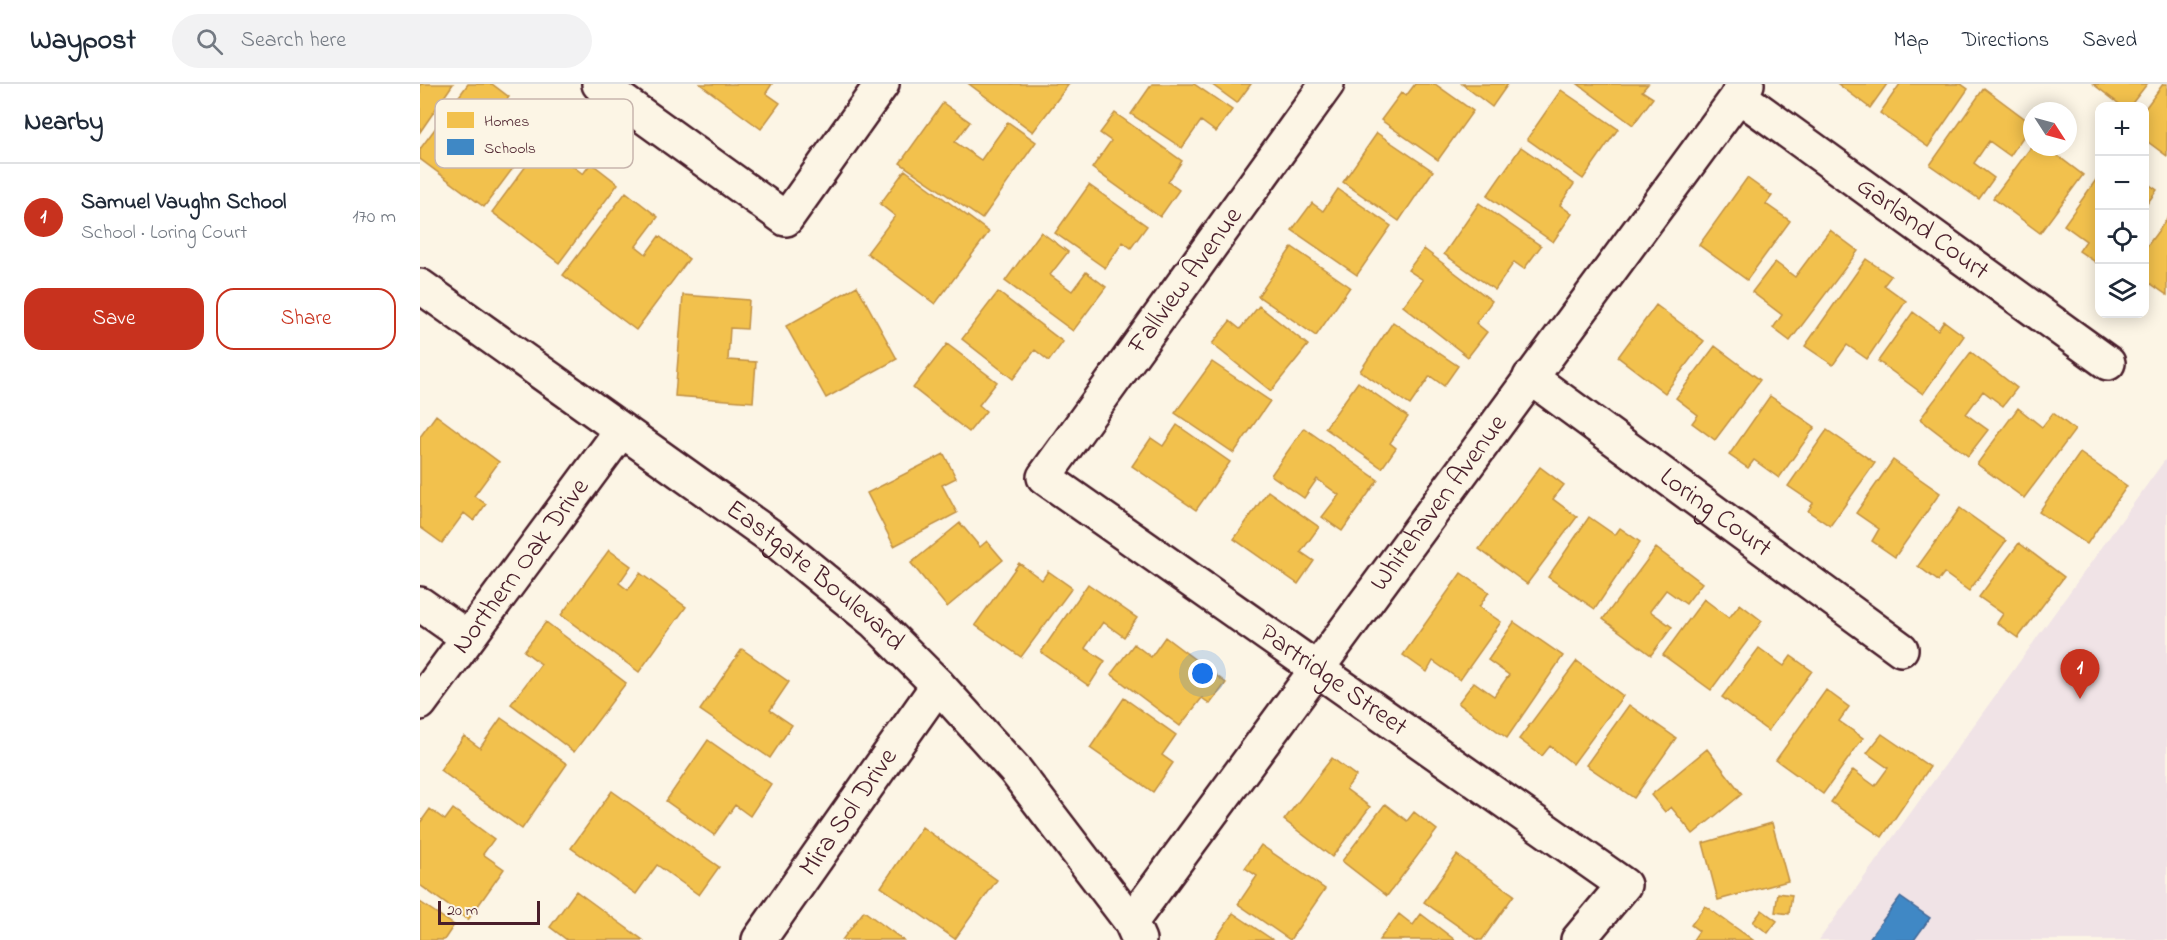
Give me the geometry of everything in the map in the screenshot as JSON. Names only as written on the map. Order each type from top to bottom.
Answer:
[{"type":"street","points":[[599,84],[620,99]]},
{"type":"street","points":[[633,109],[786,219],[882,84]]},
{"type":"street","name":"Fallview Avenue","points":[[1044,477],[1327,84]]},
{"type":"street","name":"Garland Court","points":[[1743,90],[2108,363]]},
{"type":"street","name":"Whitehaven Avenue","points":[[1135,931],[1317,668],[1743,90]]},
{"type":"street","name":"Eastgate Boulevard","points":[[420,286],[769,535],[875,622],[938,685],[1015,770],[1135,931]]},
{"type":"street","name":"Loring Court","points":[[1530,377],[1901,649]]},
{"type":"street","name":"Northern Oak Drive","points":[[420,703],[621,431]]},
{"type":"street","name":"Partridge Street","points":[[1044,477],[1624,885],[1578,940]]},
{"type":"street","points":[[420,603],[467,637]]},
{"type":"street","name":"Mira Sol Drive","points":[[759,940],[938,685]]},
{"type":"shaded area","points":[[2167,457],[2167,940],[1819,940]]},
{"type":"building: Homes","points":[[420,84],[453,84],[443,99],[435,99],[435,110],[420,132]]},
{"type":"building: Homes","points":[[468,84],[492,84],[509,97],[508,99],[457,99]]},
{"type":"building: Homes","points":[[700,84],[772,84],[766,93],[780,103],[761,129]]},
{"type":"building: Homes","points":[[969,84],[1069,84],[1033,132]]},
{"type":"building: Homes","points":[[1152,84],[1194,84],[1232,110],[1216,132],[1201,121],[1182,148],[1131,114]]},
{"type":"building: Homes","points":[[1211,84],[1251,84],[1237,103]]},
{"type":"building: Homes","points":[[1415,84],[1435,84],[1473,111],[1438,160],[1381,120],[1401,93],[1406,96]]},
{"type":"building: Homes","points":[[1462,84],[1508,84],[1492,107]]},
{"type":"building: Homes","points":[[1578,84],[1648,84],[1642,91],[1653,98],[1633,125]]},
{"type":"building: Homes","points":[[1838,84],[1887,84],[1870,108]]},
{"type":"building: Homes","points":[[1900,84],[1961,84],[1968,89],[1928,147],[1880,113]]},
{"type":"building: Homes","points":[[2093,84],[2147,84],[2133,102],[2117,102]]},
{"type":"building: Homes","points":[[2163,84],[2167,84],[2167,156],[2149,143],[2149,103]]},
{"type":"building: Homes","points":[[1984,88],[2023,117],[2023,137],[2010,156],[1989,141],[1974,163],[1994,178],[1979,199],[1930,165]]},
{"type":"building: Homes","points":[[1561,90],[1618,129],[1583,179],[1527,139]]},
{"type":"building: Homes","points":[[943,103],[970,122],[955,142],[981,160],[1008,122],[1036,142],[982,219],[900,163]]},
{"type":"building: Homes","points":[[1115,113],[1182,161],[1168,182],[1179,190],[1160,217],[1092,168],[1111,141],[1100,133]]},
{"type":"building: Homes","points":[[435,129],[435,168],[513,168],[484,207],[420,159],[420,149]]},
{"type":"building: Homes","points":[[1377,133],[1433,171],[1399,221],[1343,182]]},
{"type":"building: Homes","points":[[1521,147],[1574,184],[1560,205],[1572,214],[1553,242],[1487,196]]},
{"type":"building: Homes","points":[[2024,156],[2058,156],[2083,175],[2040,233],[1993,198]]},
{"type":"building: Homes","points":[[525,168],[575,168],[583,174],[587,168],[597,168],[618,184],[559,263],[492,212]]},
{"type":"building: Homes","points":[[905,170],[989,232],[935,304],[867,253],[895,216],[880,204]]},
{"type":"building: Homes","points":[[1747,178],[1772,196],[1766,204],[1790,221],[1747,280],[1699,245]]},
{"type":"building: Homes","points":[[2095,181],[2095,262],[2079,251],[2086,241],[2064,225]]},
{"type":"building: Homes","points":[[2149,184],[2157,190],[2149,201]]},
{"type":"building: Homes","points":[[1089,185],[1147,226],[1131,248],[1123,242],[1105,268],[1055,233]]},
{"type":"building: Homes","points":[[1338,189],[1391,226],[1357,275],[1292,230],[1312,203],[1323,211]]},
{"type":"building: Homes","points":[[626,192],[658,217],[636,246],[646,254],[659,236],[689,259],[636,330],[563,275]]},
{"type":"building: Homes","points":[[1479,203],[1541,246],[1524,269],[1514,262],[1495,290],[1444,254]]},
{"type":"building: Homes","points":[[2167,219],[2167,295],[2151,284],[2149,286],[2149,243]]},
{"type":"building: Homes","points":[[1830,230],[1858,251],[1790,341],[1773,328],[1782,315],[1752,292],[1775,262],[1795,277]]},
{"type":"building: Homes","points":[[1041,232],[1068,252],[1050,275],[1072,291],[1086,272],[1106,287],[1073,331],[1005,281]]},
{"type":"building: Homes","points":[[1292,247],[1350,287],[1316,336],[1258,296]]},
{"type":"building: Homes","points":[[1424,249],[1492,301],[1476,323],[1487,332],[1468,357],[1403,306],[1423,280],[1408,270]]},
{"type":"building: Homes","points":[[1866,259],[1891,276],[1884,285],[1906,301],[1867,359],[1847,345],[1833,365],[1805,346]]},
{"type":"building: Homes","points":[[857,286],[897,359],[826,398],[786,326]]},
{"type":"building: Homes","points":[[998,292],[1063,342],[1049,361],[1035,350],[1013,379],[962,339]]},
{"type":"building: Homes","points":[[683,295],[749,300],[747,329],[730,328],[728,360],[756,362],[753,402],[675,396]]},
{"type":"building: Homes","points":[[1656,305],[1704,341],[1665,393],[1618,357]]},
{"type":"building: Homes","points":[[1259,306],[1308,345],[1271,391],[1212,344],[1230,321],[1240,329]]},
{"type":"building: Homes","points":[[1913,312],[1938,330],[1944,321],[1964,336],[1923,394],[1878,361]]},
{"type":"building: Homes","points":[[1393,322],[1458,366],[1444,386],[1430,376],[1410,405],[1360,371]]},
{"type":"building: Homes","points":[[947,344],[997,382],[979,405],[986,411],[969,432],[913,388]]},
{"type":"building: Homes","points":[[1715,346],[1760,380],[1715,440],[1692,423],[1698,415],[1676,398]]},
{"type":"building: Homes","points":[[1971,352],[2017,388],[2003,406],[1983,391],[1966,414],[1988,430],[1968,456],[1920,419]]},
{"type":"building: Homes","points":[[1212,362],[1270,401],[1234,453],[1175,413]]},
{"type":"building: Homes","points":[[1358,382],[1408,417],[1390,443],[1396,448],[1382,468],[1325,428]]},
{"type":"building: Homes","points":[[1770,396],[1815,427],[1779,478],[1754,460],[1748,468],[1729,455]]},
{"type":"building: Homes","points":[[2018,408],[2042,427],[2053,413],[2075,430],[2024,498],[1977,464]]},
{"type":"building: Homes","points":[[436,415],[499,462],[474,496],[486,504],[474,521],[464,513],[442,543],[420,527],[420,437]]},
{"type":"building: Homes","points":[[1177,425],[1230,462],[1196,510],[1132,466],[1151,438],[1163,446]]},
{"type":"building: Homes","points":[[1304,428],[1378,480],[1342,531],[1322,517],[1339,495],[1317,479],[1304,498],[1271,475]]},
{"type":"building: Homes","points":[[1827,430],[1875,463],[1830,526],[1808,511],[1813,503],[1788,486]]},
{"type":"building: Homes","points":[[2080,453],[2127,486],[2087,544],[2039,512]]},
{"type":"building: Homes","points":[[944,454],[956,478],[942,485],[957,513],[894,546],[867,493]]},
{"type":"building: Homes","points":[[1893,460],[1940,493],[1895,557],[1872,541],[1879,529],[1856,513]]},
{"type":"building: Homes","points":[[1540,467],[1564,485],[1553,499],[1577,517],[1527,584],[1479,549]]},
{"type":"building: Homes","points":[[1268,491],[1319,527],[1301,552],[1314,561],[1298,584],[1234,539]]},
{"type":"building: Homes","points":[[1960,508],[2006,541],[1969,591],[1944,573],[1938,581],[1918,566]]},
{"type":"building: Homes","points":[[1589,517],[1615,535],[1620,528],[1640,542],[1595,609],[1548,577]]},
{"type":"building: Homes","points":[[960,523],[980,547],[987,541],[1003,560],[947,607],[911,563]]},
{"type":"building: Homes","points":[[2019,543],[2064,577],[2018,638],[1997,623],[2003,614],[1979,597]]},
{"type":"building: Homes","points":[[1656,548],[1702,583],[1686,604],[1666,590],[1650,611],[1672,627],[1651,655],[1603,619]]},
{"type":"building: Homes","points":[[609,550],[631,566],[619,583],[628,590],[640,573],[686,607],[639,672],[561,615]]},
{"type":"building: Homes","points":[[1019,563],[1042,580],[1048,571],[1072,588],[1021,657],[975,625]]},
{"type":"building: Homes","points":[[1461,573],[1489,592],[1479,607],[1501,622],[1460,680],[1433,661],[1427,672],[1403,655]]},
{"type":"building: Homes","points":[[1088,584],[1137,618],[1124,637],[1103,622],[1085,648],[1105,661],[1089,686],[1041,652]]},
{"type":"building: Homes","points":[[1704,599],[1729,618],[1740,604],[1762,621],[1711,690],[1663,655]]},
{"type":"building: Homes","points":[[546,622],[626,683],[574,752],[511,704],[541,664],[524,651]]},
{"type":"building: Homes","points":[[1514,622],[1563,656],[1507,738],[1458,703],[1474,682],[1494,696],[1509,675],[1488,660]]},
{"type":"building: Homes","points":[[1165,637],[1226,683],[1210,704],[1202,698],[1180,726],[1111,674],[1134,644],[1151,657]]},
{"type":"building: Homes","points":[[1759,648],[1784,666],[1791,656],[1812,671],[1768,731],[1722,697]]},
{"type":"building: Homes","points":[[742,649],[789,682],[770,710],[792,725],[770,758],[700,710]]},
{"type":"building: Homes","points":[[1577,661],[1623,696],[1573,764],[1550,746],[1542,756],[1519,739]]},
{"type":"building: Homes","points":[[1826,690],[1849,707],[1839,721],[1863,738],[1823,794],[1776,760]]},
{"type":"building: Homes","points":[[1124,698],[1176,735],[1162,755],[1173,763],[1153,792],[1090,748]]},
{"type":"building: Homes","points":[[1629,705],[1676,738],[1634,798],[1586,765]]},
{"type":"building: Homes","points":[[501,718],[567,764],[522,829],[440,770],[464,736],[480,748]]},
{"type":"building: Homes","points":[[1882,734],[1930,767],[1882,837],[1831,802],[1853,770],[1875,786],[1888,768],[1867,753]]},
{"type":"building: Homes","points":[[708,740],[771,784],[750,816],[735,805],[714,835],[666,801]]},
{"type":"building: Homes","points":[[1707,749],[1742,794],[1693,834],[1671,807],[1665,812],[1651,795]]},
{"type":"building: Homes","points":[[1332,758],[1356,776],[1346,789],[1370,807],[1332,857],[1284,820]]},
{"type":"building: Homes","points":[[612,791],[719,867],[699,895],[657,865],[636,894],[571,848]]},
{"type":"building: Homes","points":[[1385,804],[1407,821],[1414,812],[1437,830],[1387,896],[1342,861]]},
{"type":"building: Homes","points":[[430,809],[445,820],[453,809],[494,839],[483,854],[504,869],[468,920],[420,885],[420,823]]},
{"type":"building: Homes","points":[[1772,823],[1788,881],[1718,900],[1703,843]]},
{"type":"building: Homes","points":[[922,827],[997,880],[955,939],[881,887]]},
{"type":"building: Homes","points":[[1261,845],[1325,889],[1290,940],[1238,904],[1257,876],[1245,868]]},
{"type":"building: Homes","points":[[1457,855],[1514,895],[1482,940],[1478,940],[1424,902]]},
{"type":"building: Homes","points":[[576,891],[643,940],[567,940],[550,927]]},
{"type":"building: Homes","points":[[1778,893],[1792,895],[1789,914],[1775,912]]},
{"type":"building: Homes","points":[[420,902],[454,925],[444,940],[420,940]]},
{"type":"building: Homes","points":[[1705,906],[1753,940],[1693,940],[1699,931],[1691,925]]},
{"type":"building: Homes","points":[[1762,910],[1777,921],[1768,933],[1753,922]]},
{"type":"building: Homes","points":[[864,911],[903,940],[842,940]]},
{"type":"building: Homes","points":[[1233,913],[1273,940],[1215,940]]},
{"type":"building: Homes","points":[[1399,914],[1413,925],[1421,914],[1455,940],[1379,940]]},
{"type":"building: Schools","points":[[1900,897],[1930,918],[1914,940],[1868,940]]},
{"type":"place","name":"Samuel Vaughn School","points":[[2080,699]]}]
